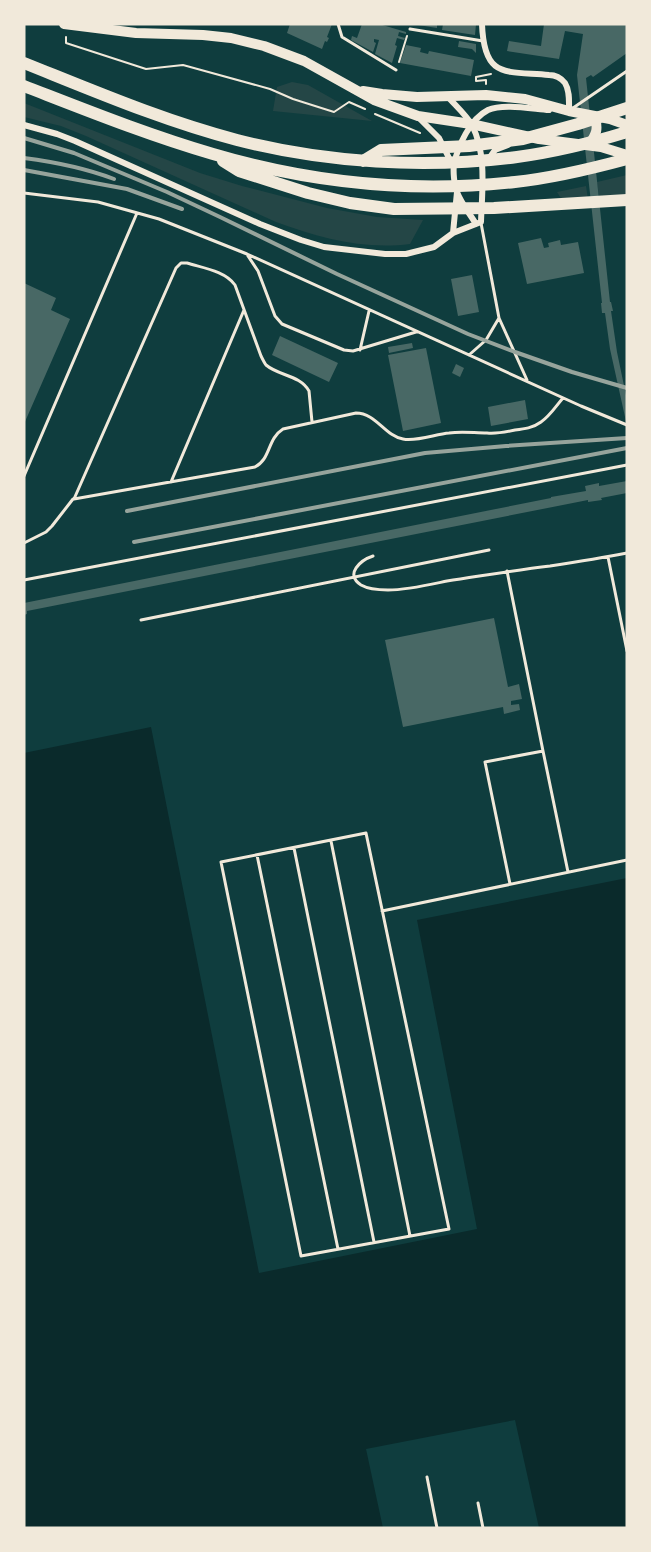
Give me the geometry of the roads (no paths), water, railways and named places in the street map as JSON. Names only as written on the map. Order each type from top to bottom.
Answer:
[{"type":"highway","points":[[24,63],[162,116],[237,140],[304,154],[363,161],[468,162],[516,157],[556,150],[627,132]]},
{"type":"highway","points":[[24,86],[123,124],[212,154],[291,173],[339,181],[429,186],[515,182],[561,175],[627,157]]},
{"type":"highway","points":[[363,161],[381,150],[469,146],[523,139],[627,108]]},
{"type":"highway","points":[[610,119],[627,108]]},
{"type":"highway","points":[[212,154],[239,171],[308,193],[350,203],[394,209],[494,208],[627,200]]},
{"type":"main road","points":[[65,24],[136,33],[231,38],[264,46],[304,61],[374,100],[418,116],[471,124],[539,139],[601,147],[627,157]]},
{"type":"main road","points":[[354,89],[417,97],[486,95],[525,99],[627,125]]},
{"type":"main road","points":[[569,111],[568,132],[573,143]]},
{"type":"main road","points":[[588,145],[596,135],[595,116]]},
{"type":"street","points":[[453,166],[471,124],[489,110],[497,108],[569,111],[568,89],[564,81],[555,75],[513,73],[503,71],[494,65],[488,57],[483,41],[482,24]]},
{"type":"street","points":[[448,97],[471,124],[478,140],[483,168],[479,223]]},
{"type":"street","points":[[418,116],[439,138],[453,166],[457,192],[453,233]]},
{"type":"street","points":[[24,125],[75,141],[260,224],[324,247],[406,254],[434,247],[453,233],[479,223]]},
{"type":"street","points":[[483,168],[495,150],[514,143],[539,139]]},
{"type":"street","points":[[457,192],[479,223]]},
{"type":"lane","points":[[338,24],[342,37],[396,70]]},
{"type":"lane","points":[[410,29],[483,41]]},
{"type":"lane","points":[[569,111],[627,70]]},
{"type":"lane","points":[[24,193],[98,202],[159,219],[247,254],[369,311],[627,425]]},
{"type":"lane","points":[[24,476],[137,213]]},
{"type":"lane","points":[[479,223],[499,318],[528,381]]},
{"type":"lane","points":[[247,254],[258,271],[275,316],[282,324],[344,350],[353,351],[416,331]]},
{"type":"lane","points":[[24,543],[46,532],[74,499],[176,268],[181,263],[226,276],[235,285],[266,364],[302,382],[307,387],[312,422]]},
{"type":"lane","points":[[171,482],[244,310]]},
{"type":"lane","points":[[360,350],[369,311]]},
{"type":"lane","points":[[470,355],[486,340],[499,318]]},
{"type":"lane","points":[[74,499],[255,467],[265,459],[278,432],[312,422],[362,413],[369,415],[402,439],[410,440],[449,433],[492,433],[535,426],[542,422],[563,398]]},
{"type":"lane","points":[[24,580],[627,465]]},
{"type":"lane","points":[[141,620],[489,550]]},
{"type":"lane","points":[[373,556],[359,564],[355,569],[355,577],[368,588],[390,590],[627,553]]},
{"type":"lane","points":[[608,557],[627,651]]},
{"type":"lane","points":[[507,571],[568,872]]},
{"type":"lane","points":[[510,884],[485,762],[543,750]]},
{"type":"lane","points":[[366,833],[449,1229],[300,1256],[221,862],[294,848],[366,833]]},
{"type":"lane","points":[[331,840],[410,1236]]},
{"type":"lane","points":[[294,848],[374,1242]]},
{"type":"lane","points":[[257,855],[338,1249]]},
{"type":"lane","points":[[382,911],[627,860]]},
{"type":"lane","points":[[427,1477],[436,1528]]},
{"type":"lane","points":[[478,1503],[483,1528]]},
{"type":"railway","points":[[24,138],[74,153],[167,192],[468,334],[572,372],[627,388]]},
{"type":"railway","points":[[24,158],[70,166],[114,179]]},
{"type":"railway","points":[[24,170],[127,189],[182,209]]},
{"type":"railway","points":[[127,511],[425,453],[627,438]]},
{"type":"railway","points":[[134,542],[627,448]]}]
